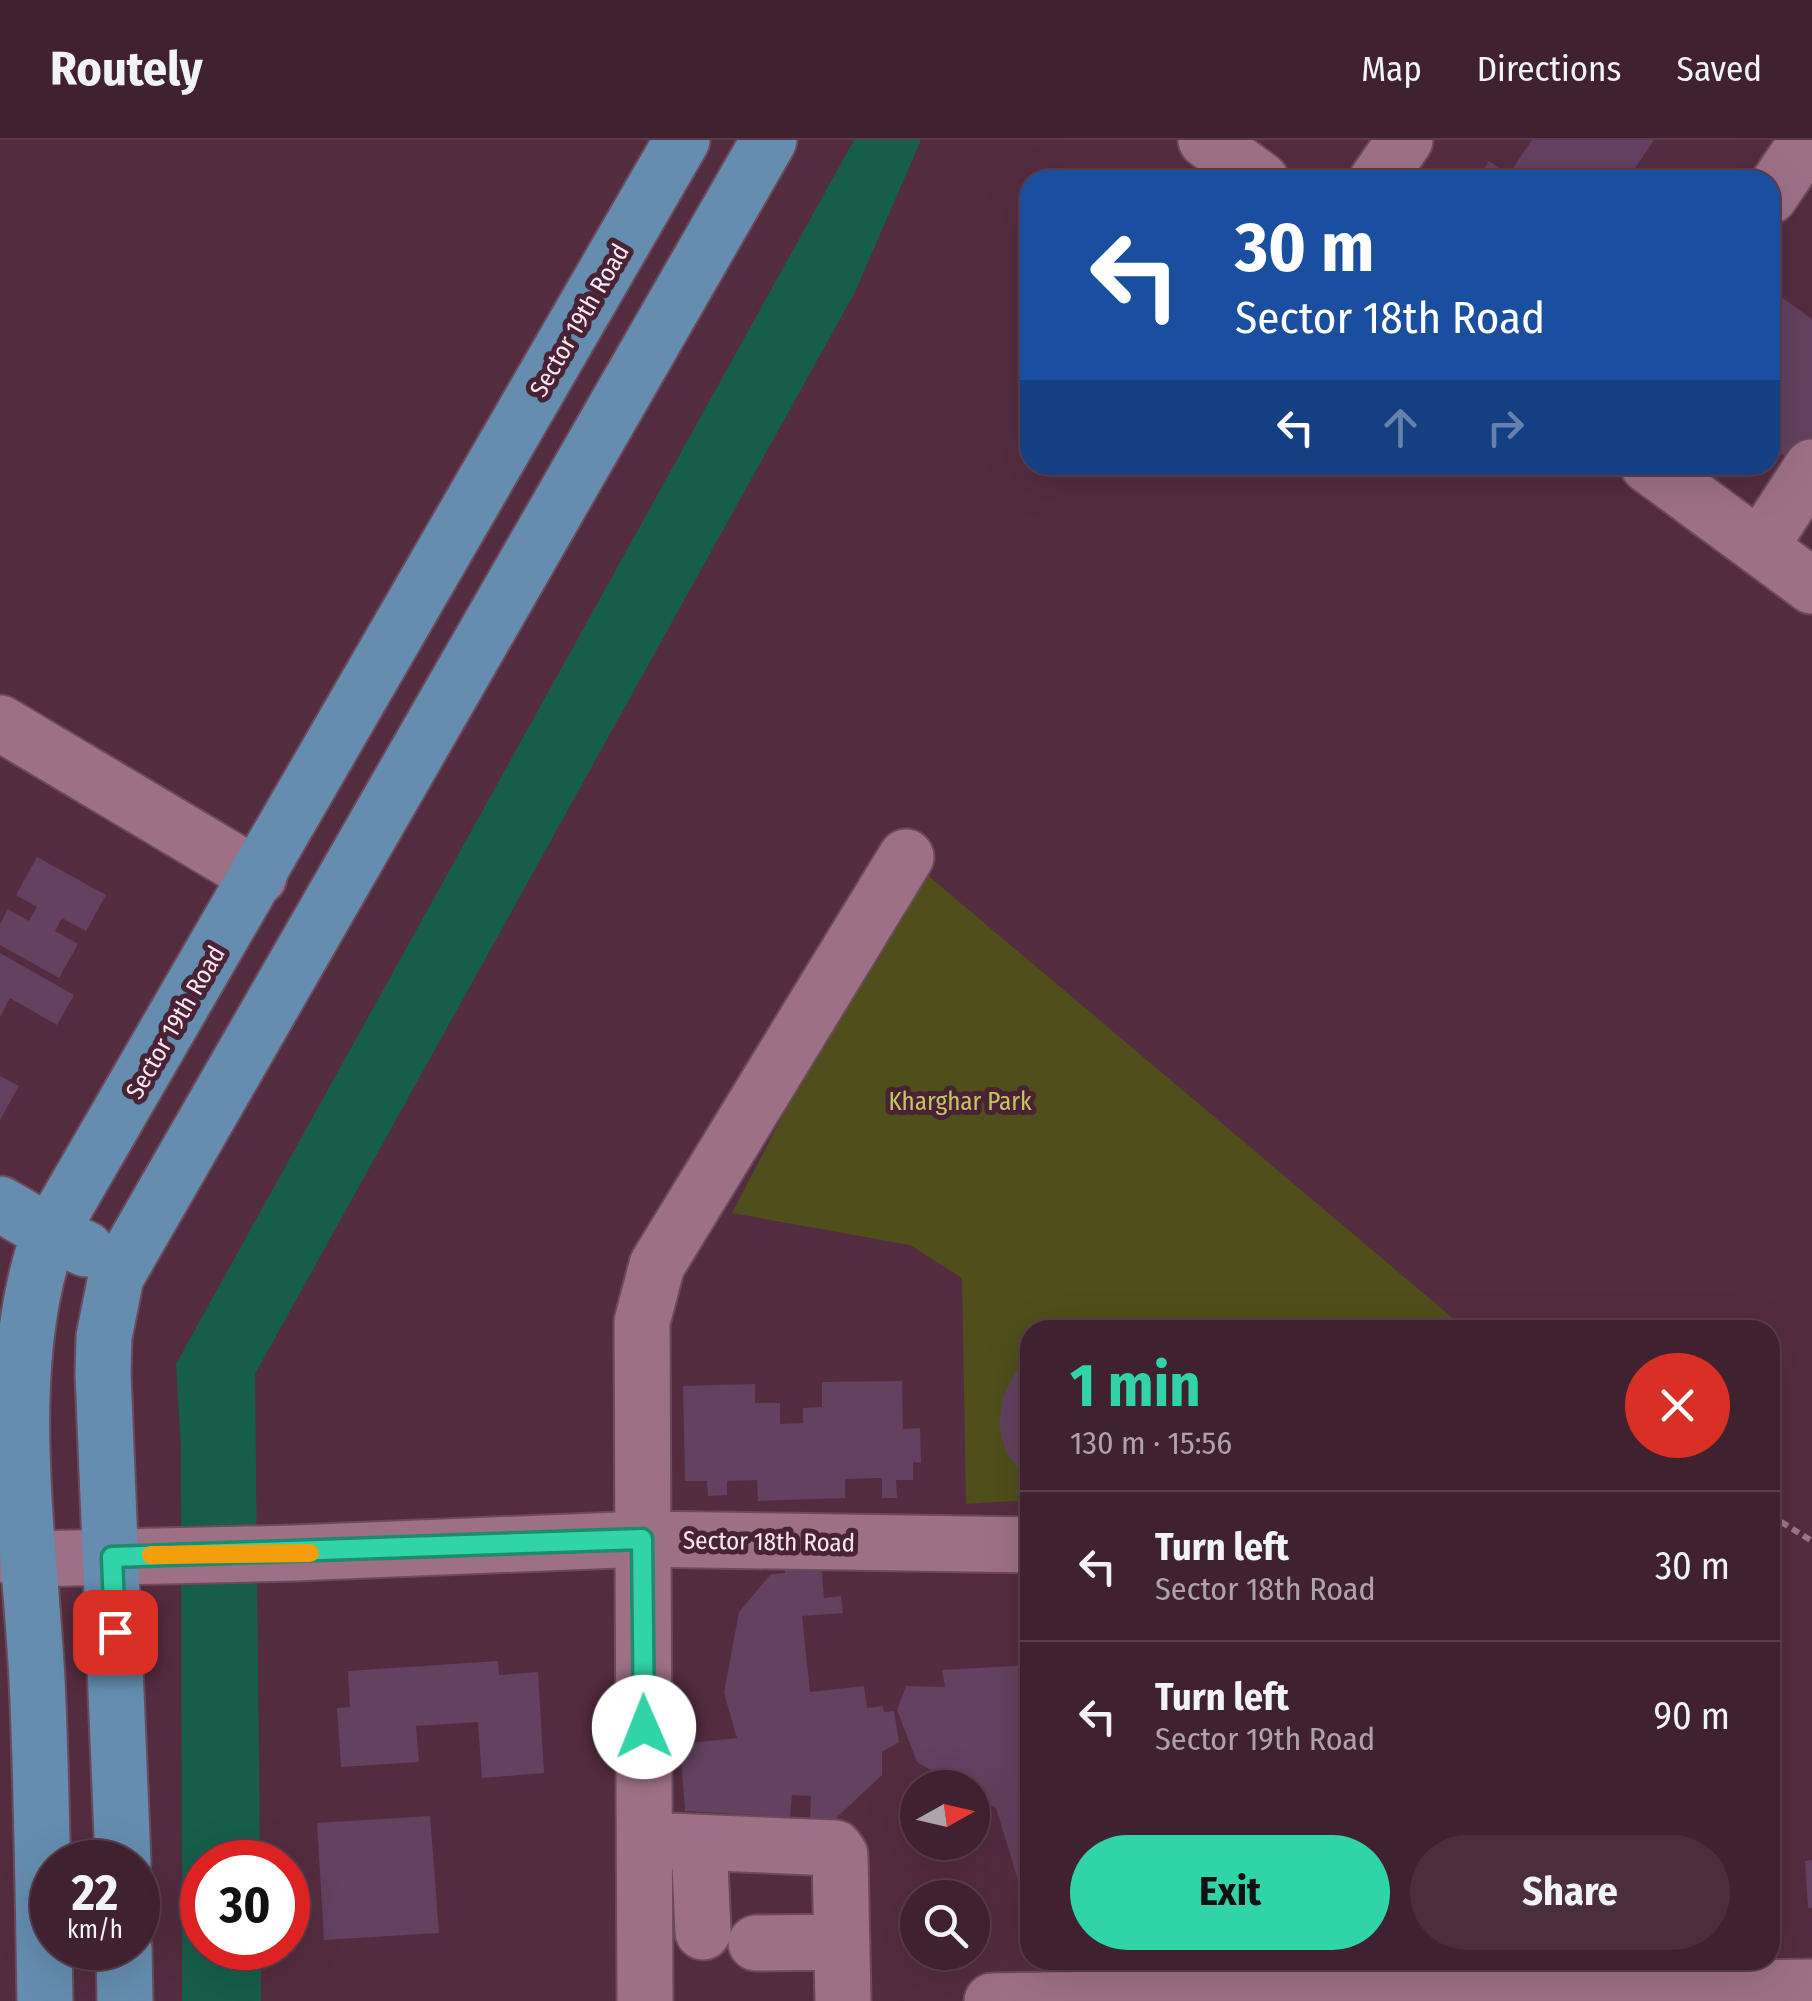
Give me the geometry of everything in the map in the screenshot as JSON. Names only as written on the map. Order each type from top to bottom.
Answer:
[{"type":"main road","name":"Sector 19th Road","points":[[45,2001],[38,1698],[14,1556],[23,1382],[16,1285],[50,1234],[259,877],[682,140]]},
{"type":"main road","points":[[122,1840],[104,1374],[106,1326],[121,1264],[769,140]]},
{"type":"main road","points":[[0,1204],[50,1234],[121,1264]]},
{"type":"main road","points":[[16,1285],[106,1326]]},
{"type":"main road","points":[[124,1970],[125,2001]]},
{"type":"street","points":[[1206,140],[1247,170]]},
{"type":"street","points":[[1384,170],[1405,140]]},
{"type":"street","points":[[1780,181],[1808,140]]},
{"type":"street","points":[[1760,548],[1796,467]]},
{"type":"street","points":[[1661,475],[1812,586]]},
{"type":"street","points":[[0,723],[259,877]]},
{"type":"street","points":[[645,2001],[642,1322],[657,1265],[906,857]]},
{"type":"street","name":"Sector 18th Road","points":[[14,1556],[295,1553],[642,1539],[1020,1545]]},
{"type":"street","points":[[645,1840],[835,1848],[840,1855],[843,2001]]},
{"type":"street","points":[[699,1842],[703,1932]]},
{"type":"street","points":[[756,1943],[842,1942]]},
{"type":"street","points":[[992,2001],[1596,1984],[1812,1986]]},
{"type":"path","points":[[1780,1521],[1812,1541]]},
{"type":"green space","name":"Kharghar Park","points":[[906,857],[1455,1320],[1020,1320],[1020,1501],[966,1504],[962,1278],[910,1245],[732,1213],[842,1002]]},
{"type":"shaded area","points":[[854,140],[921,140],[855,292],[255,1374],[260,1840],[182,1840],[181,1448],[176,1364]]},
{"type":"shaded area","points":[[182,1970],[261,1970],[261,2001],[182,2001]]},
{"type":"building","points":[[1532,140],[1654,140],[1634,170],[1512,170]]},
{"type":"building","points":[[1489,161],[1503,170],[1483,170]]},
{"type":"building","points":[[1780,296],[1812,319],[1812,440],[1795,463],[1780,452]]},
{"type":"building","points":[[37,857],[106,895],[86,931],[62,918],[55,931],[78,944],[59,978],[0,945],[0,924],[8,909],[29,921],[37,907],[16,895]]},
{"type":"building","points":[[0,953],[74,995],[57,1025],[10,998],[0,1017]]},
{"type":"building","points":[[0,1076],[19,1086],[0,1120]]},
{"type":"building","points":[[1020,1368],[1020,1470],[1005,1450],[999,1424],[1003,1397]]},
{"type":"building","points":[[902,1381],[903,1429],[920,1428],[921,1463],[913,1462],[913,1480],[896,1480],[897,1498],[882,1498],[882,1478],[845,1479],[845,1498],[758,1501],[757,1480],[727,1481],[727,1495],[708,1496],[707,1481],[685,1481],[683,1386],[755,1384],[755,1403],[780,1403],[780,1424],[803,1423],[803,1408],[822,1407],[822,1382]]},
{"type":"building","points":[[821,1564],[824,1598],[841,1596],[843,1613],[802,1616],[810,1692],[864,1686],[867,1708],[883,1706],[884,1712],[894,1711],[899,1742],[882,1752],[882,1775],[835,1819],[810,1818],[811,1796],[792,1795],[790,1817],[685,1811],[680,1744],[737,1738],[724,1693],[739,1612],[771,1574],[785,1573],[785,1568]]},
{"type":"building","points":[[498,1661],[499,1675],[538,1672],[544,1773],[482,1778],[478,1722],[416,1726],[419,1762],[341,1767],[337,1708],[350,1707],[348,1671]]},
{"type":"building","points":[[1020,1666],[1020,1886],[996,1808],[990,1805],[990,1770],[930,1770],[917,1762],[897,1710],[906,1686],[945,1687],[942,1670]]},
{"type":"building","points":[[430,1816],[439,1933],[324,1940],[317,1823]]},
{"type":"building","points":[[1812,1860],[1812,1908],[1808,1908],[1805,1861]]},
{"type":"slow traffic","points":[[151,1555],[310,1553]]},
{"type":"route","points":[[115,1632],[112,1557],[642,1539],[644,1727]]}]
